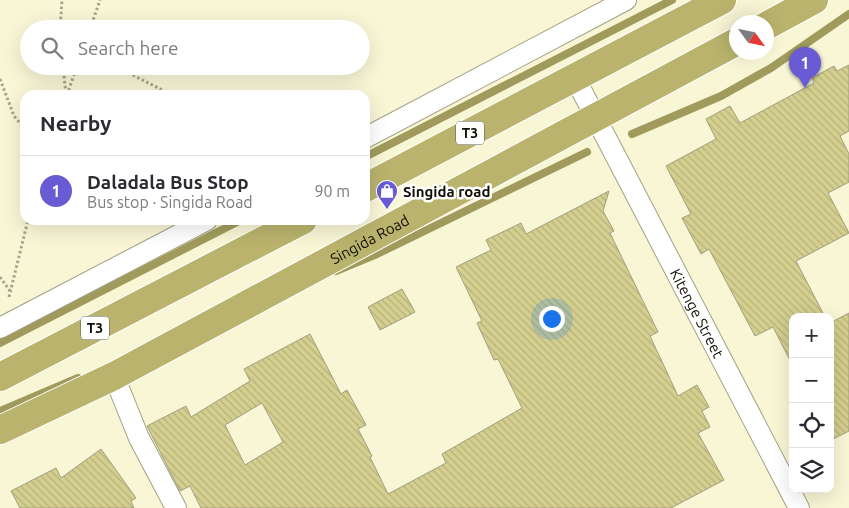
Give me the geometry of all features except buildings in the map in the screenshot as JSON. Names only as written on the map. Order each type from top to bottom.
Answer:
[{"type":"highway","name":"T3","points":[[370,185],[722,0]]},
{"type":"highway","points":[[774,22],[814,0]]},
{"type":"highway","name":"Singida Road","points":[[0,430],[114,376],[729,46]]},
{"type":"highway","name":"T3","points":[[0,377],[293,225]]},
{"type":"street","points":[[370,135],[626,0]]},
{"type":"street","name":"Kitenge Street","points":[[575,78],[799,508]]},
{"type":"street","points":[[1,328],[198,225]]},
{"type":"street","points":[[114,376],[139,438],[176,508]]},
{"type":"path","points":[[61,20],[62,0]]},
{"type":"path","points":[[93,20],[100,0]]},
{"type":"path","points":[[63,75],[65,90]]},
{"type":"path","points":[[68,90],[74,75]]},
{"type":"path","points":[[133,75],[162,90]]},
{"type":"path","points":[[0,79],[14,116],[20,123]]},
{"type":"path","points":[[1,328],[27,225]]},
{"type":"path","points":[[0,277],[10,292]]},
{"type":"waterway","points":[[370,154],[672,0]]},
{"type":"waterway","points":[[632,134],[721,96],[771,68],[849,14]]},
{"type":"waterway","points":[[336,271],[377,254],[587,152]]},
{"type":"waterway","points":[[0,343],[231,225]]},
{"type":"waterway","points":[[0,411],[78,378]]},
{"type":"place","name":"Daladala Bus Stop","points":[[805,88]]},
{"type":"place","name":"Singida road","points":[[387,210]]}]
